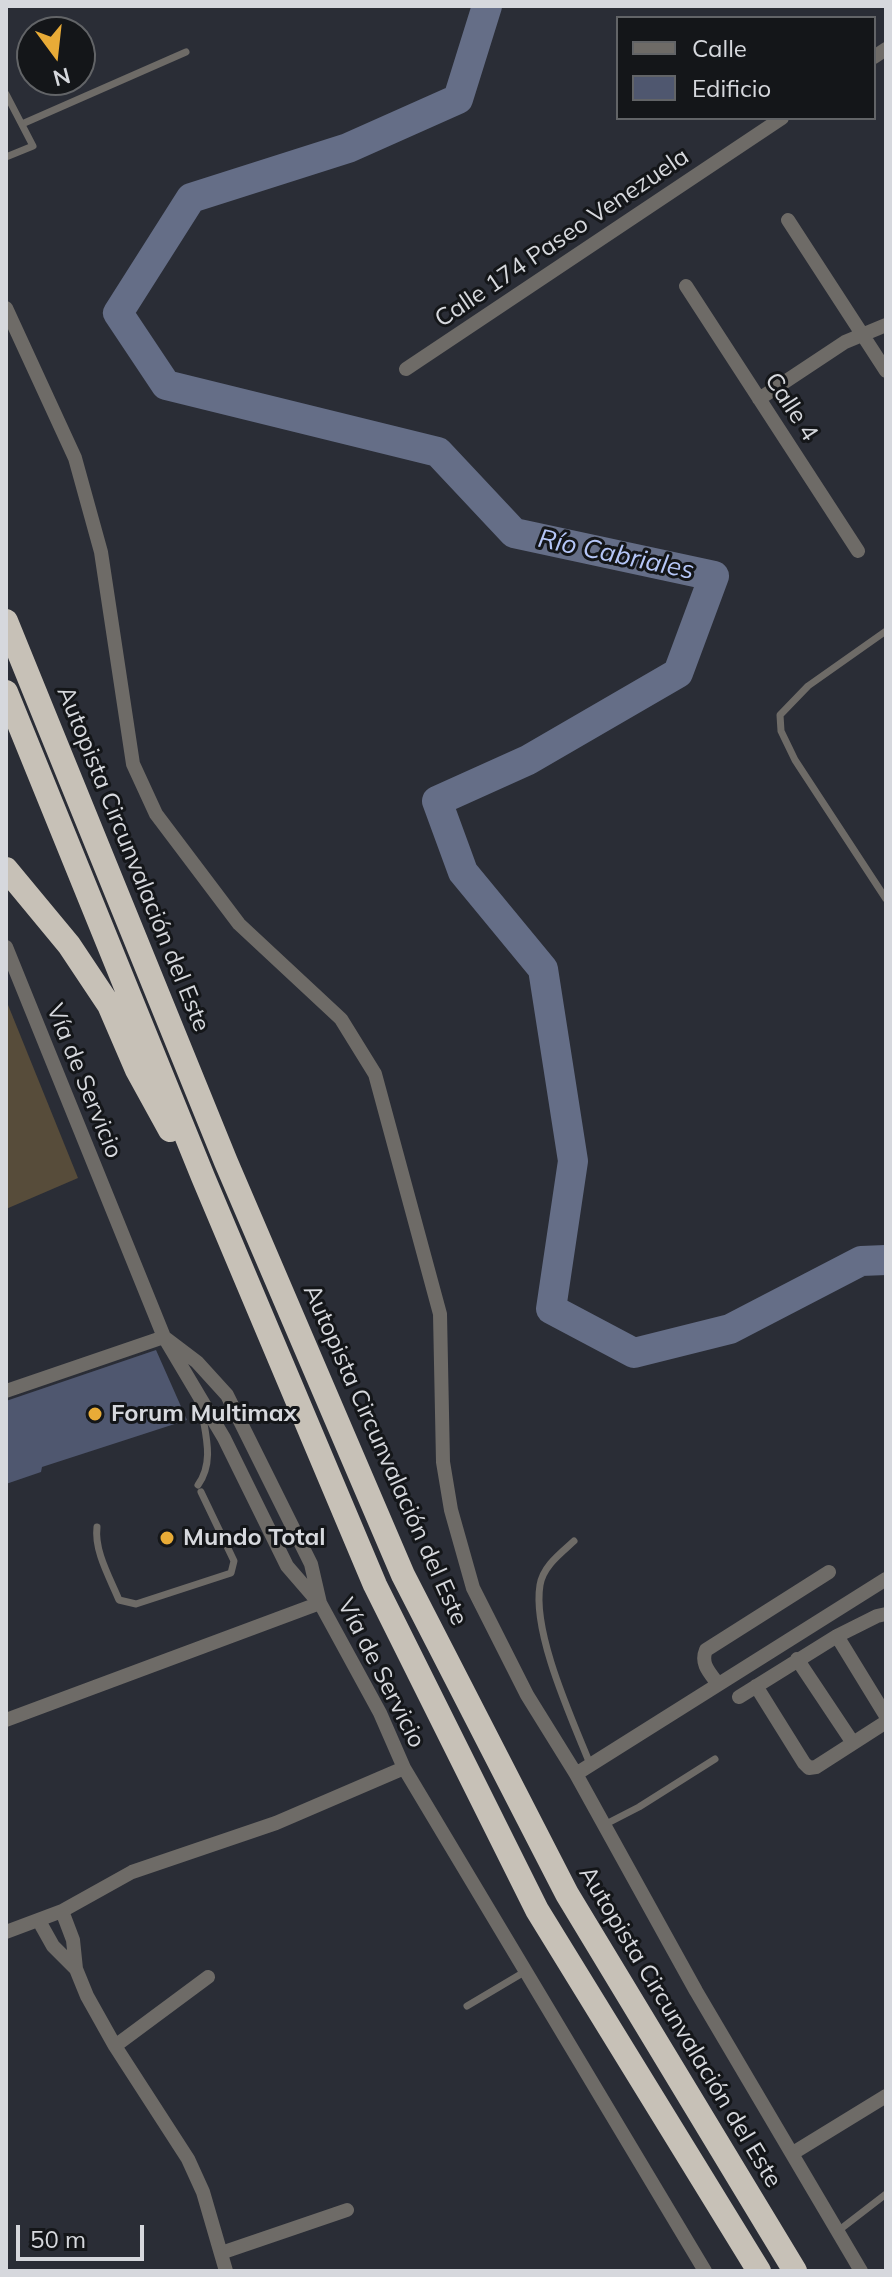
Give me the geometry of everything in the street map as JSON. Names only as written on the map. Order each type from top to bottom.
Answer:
[{"type":"highway","name":"Autopista Circunvalación del Este","points":[[6,621],[226,1162],[403,1575],[567,1894],[795,2271]]},
{"type":"highway","points":[[6,692],[375,1585],[537,1910],[759,2271]]},
{"type":"highway","points":[[6,869],[69,945],[109,1005],[137,1070],[177,1141],[208,1186]]},
{"type":"street","name":"Calle 174 Paseo Venezuela","points":[[406,369],[779,120]]},
{"type":"street","points":[[788,220],[886,371]]},
{"type":"street","name":"Calle 4","points":[[686,286],[858,551]]},
{"type":"street","points":[[6,308],[75,458],[101,552],[133,764],[156,814],[239,924],[341,1019],[375,1074],[440,1314],[443,1462],[451,1510],[473,1588],[527,1695],[576,1774],[696,1991],[861,2271]]},
{"type":"street","points":[[759,399],[845,342],[886,325]]},
{"type":"street","name":"Vía de Servicio","points":[[6,947],[164,1337],[197,1362],[227,1395],[311,1564],[320,1603],[380,1713],[404,1768],[705,2271]]},
{"type":"street","points":[[6,1391],[164,1337],[224,1438],[287,1566],[320,1603],[6,1720]]},
{"type":"street","points":[[224,1438],[250,1437]]},
{"type":"street","points":[[718,1684],[705,1665],[703,1658],[706,1650],[829,1572]]},
{"type":"street","points":[[576,1774],[886,1579]]},
{"type":"street","points":[[739,1697],[837,1636],[886,1614]]},
{"type":"street","points":[[837,1636],[886,1716]]},
{"type":"street","points":[[797,1659],[853,1743]]},
{"type":"street","points":[[756,1686],[809,1768],[816,1767],[886,1722]]},
{"type":"street","points":[[6,1932],[62,1911],[132,1872],[276,1823],[404,1768]]},
{"type":"street","points":[[62,1911],[73,1940],[76,1969],[99,2019],[188,2159],[203,2192],[226,2271]]},
{"type":"street","points":[[39,1921],[53,1946],[76,1969]]},
{"type":"street","points":[[115,2046],[208,1977]]},
{"type":"street","points":[[793,2153],[886,2096]]},
{"type":"street","points":[[221,2253],[347,2210]]},
{"type":"lane","points":[[22,124],[186,52]]},
{"type":"lane","points":[[6,94],[33,146],[6,157]]},
{"type":"lane","points":[[886,631],[808,686],[780,715],[781,731],[795,760],[886,899]]},
{"type":"lane","points":[[97,1527],[96,1536],[102,1558],[119,1600],[127,1603],[136,1604],[231,1573],[234,1561],[200,1489],[208,1472],[209,1455],[200,1400]]},
{"type":"lane","points":[[244,1480],[269,1479]]},
{"type":"lane","points":[[574,1541],[549,1564],[540,1583],[541,1626],[590,1764]]},
{"type":"lane","points":[[604,1825],[639,1807],[715,1759]]},
{"type":"lane","points":[[467,2006],[526,1971]]},
{"type":"lane","points":[[838,2231],[886,2194]]},
{"type":"shaded area","points":[[6,1000],[78,1178],[6,1209]]},
{"type":"building","name":"Forum Multimax","points":[[156,1350],[187,1420],[42,1467],[41,1472],[6,1484],[6,1401]]},
{"type":"waterway","name":"Río Cabriales","points":[[487,6],[458,99],[348,148],[191,198],[118,313],[166,385],[438,452],[514,533],[714,576],[678,673],[528,760],[437,801],[463,872],[543,969],[573,1161],[551,1309],[634,1353],[730,1329],[861,1261],[886,1260]]},
{"type":"place","name":"Forum Multimax","points":[[95,1414]]},
{"type":"place","name":"Mundo Total","points":[[167,1538]]}]
